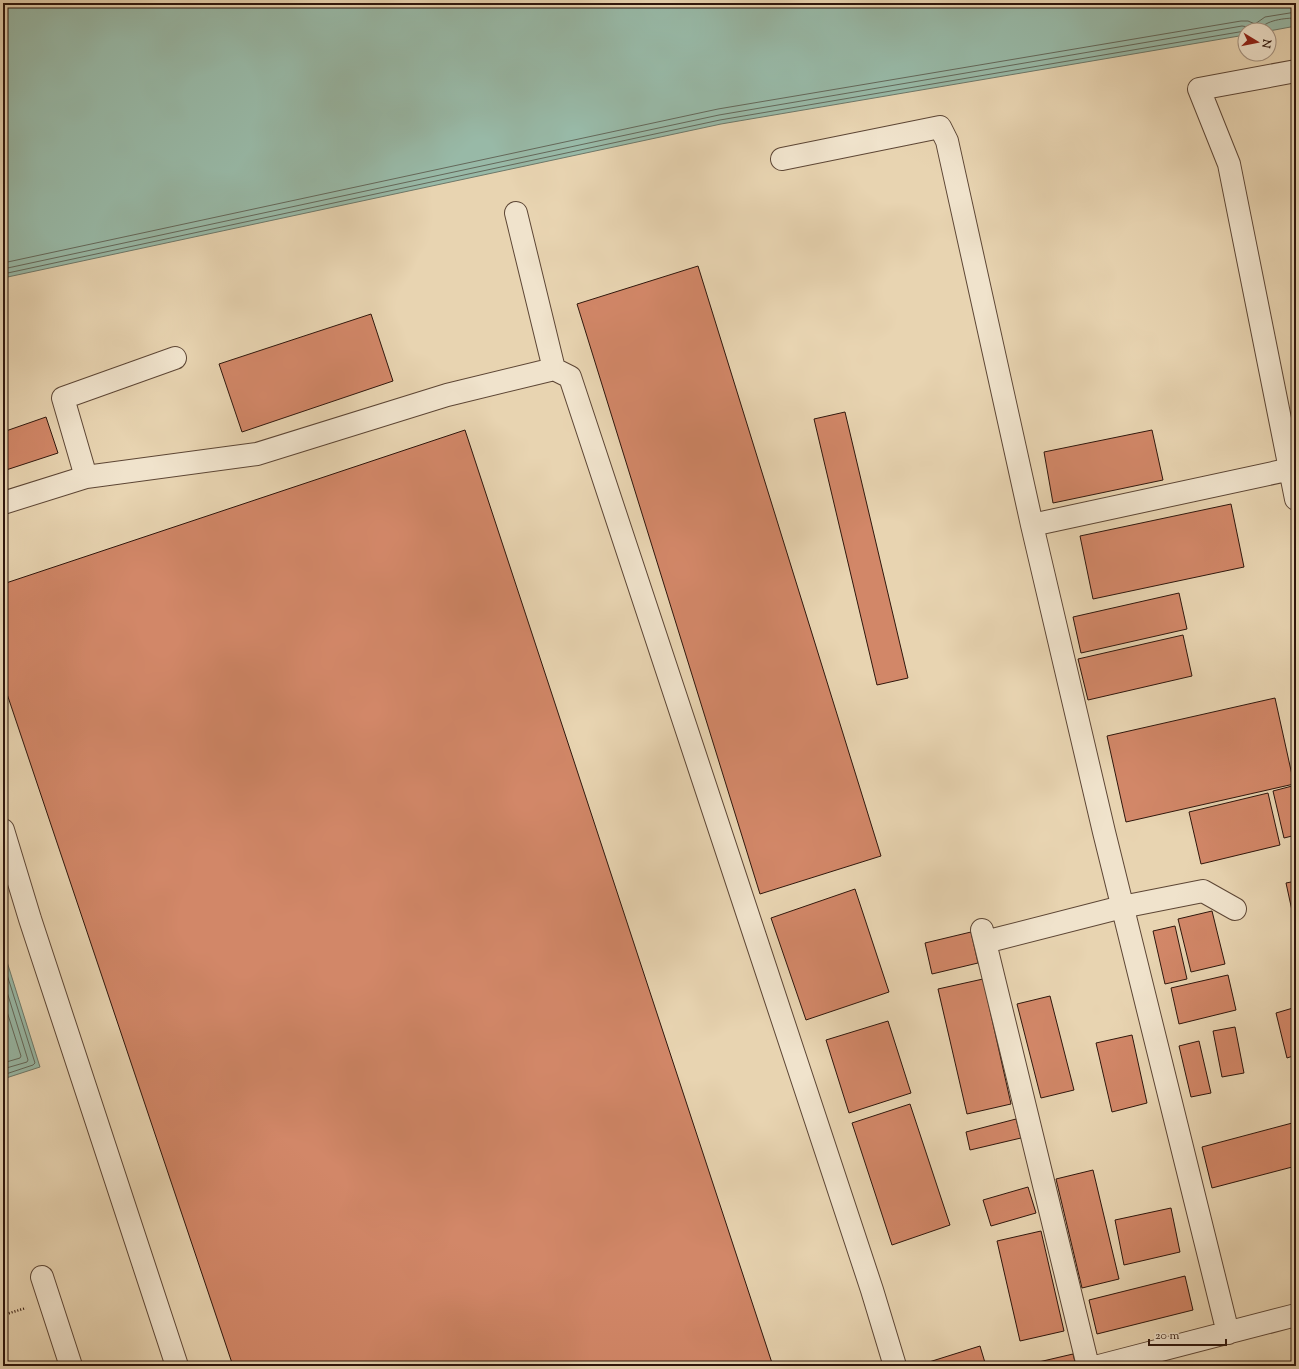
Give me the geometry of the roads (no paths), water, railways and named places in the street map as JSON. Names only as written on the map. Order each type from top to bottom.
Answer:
[{"type":"lane","points":[[1296,71],[1199,89],[1229,164],[1293,468],[1296,500]]},
{"type":"lane","points":[[782,159],[940,127],[947,141],[1032,525],[1122,908],[1228,1333]]},
{"type":"lane","points":[[516,212],[554,369]]},
{"type":"lane","points":[[86,477],[63,398],[175,358]]},
{"type":"lane","points":[[3,503],[86,477],[257,454],[447,395],[554,369],[570,377],[872,1290],[895,1366]]},
{"type":"lane","points":[[1032,525],[1293,468]]},
{"type":"lane","points":[[3,830],[30,919],[177,1366]]},
{"type":"lane","points":[[1088,1366],[983,936],[1203,891],[1235,908]]},
{"type":"lane","points":[[42,1277],[71,1366]]},
{"type":"lane","points":[[1099,1366],[1296,1315]]},
{"type":"water","points":[[3,3],[1296,3],[1296,26],[1277,30],[1277,22],[1237,22],[1237,36],[721,124],[3,278]]},
{"type":"water","points":[[3,949],[40,1067],[3,1079]]}]
